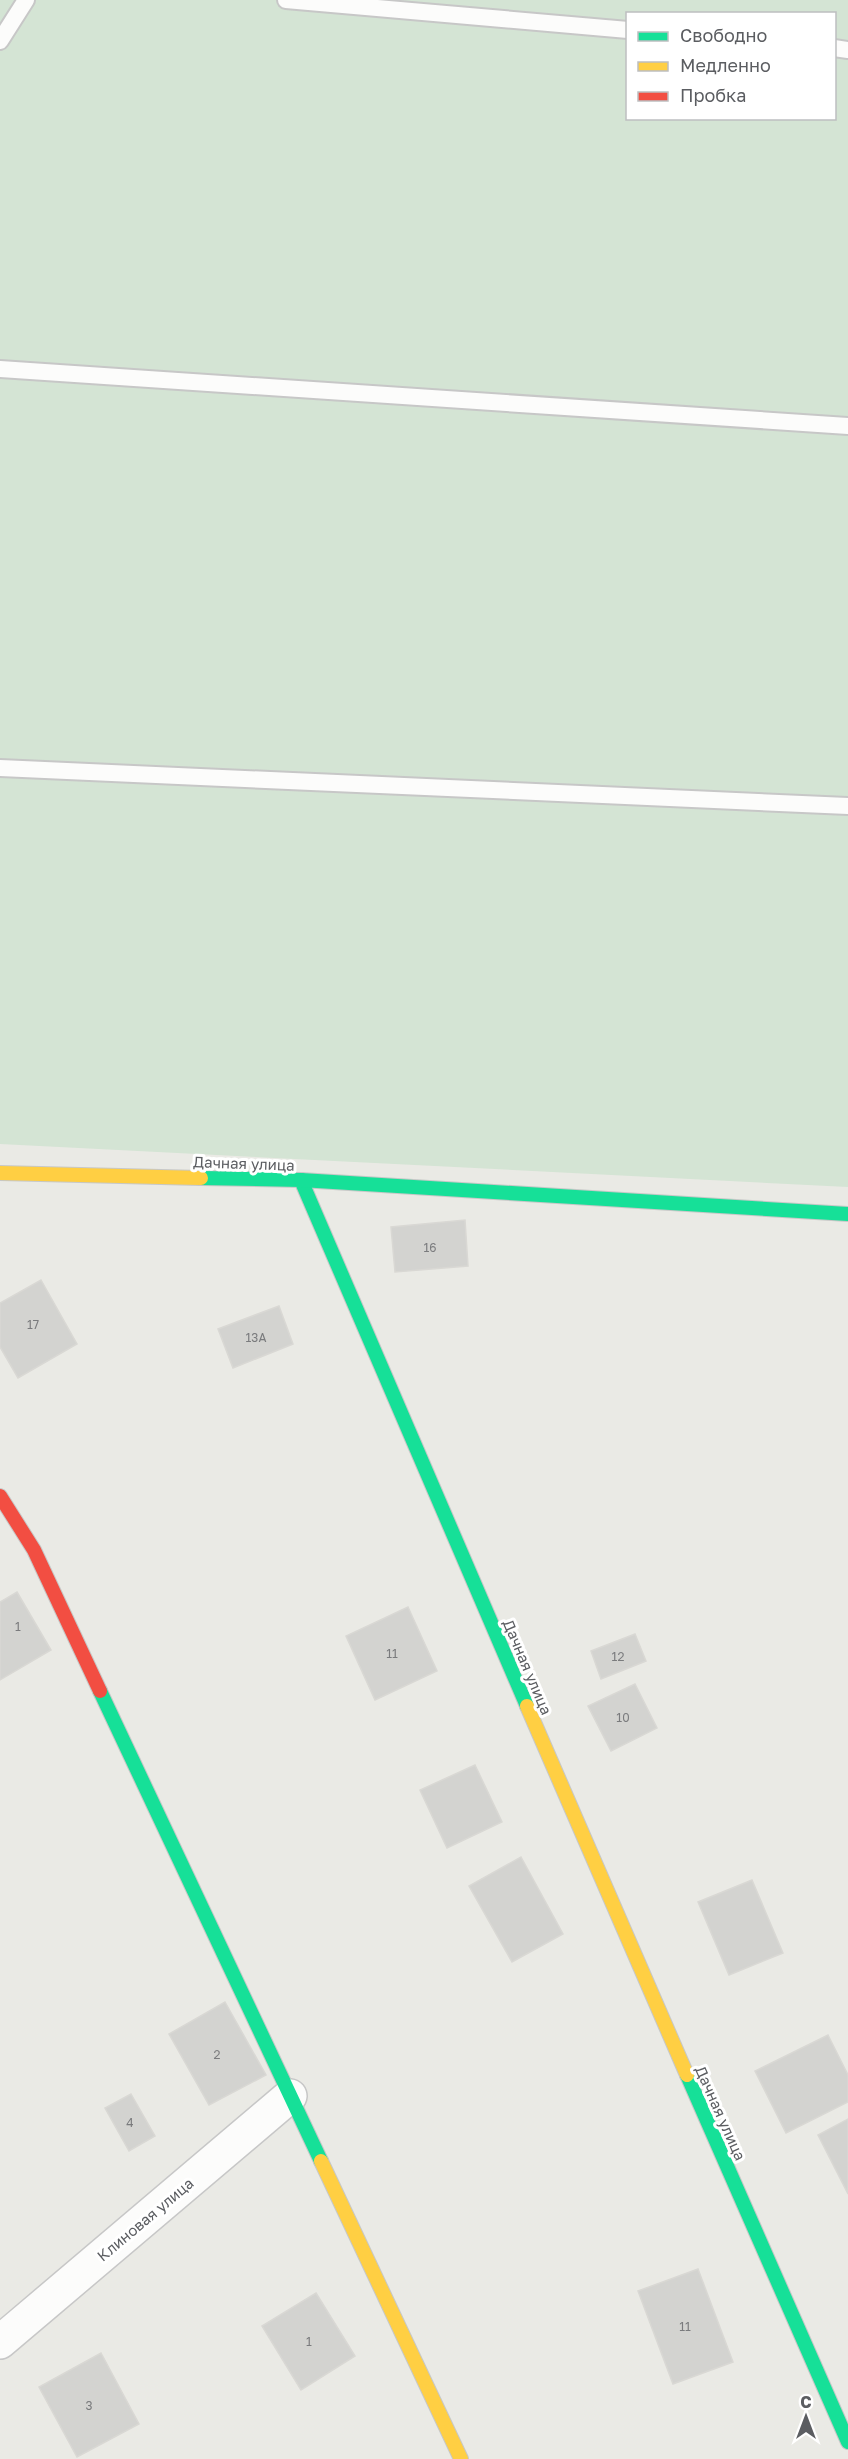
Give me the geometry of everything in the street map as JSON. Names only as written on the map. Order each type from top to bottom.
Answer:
[{"type":"street","name":"Дачная улица","points":[[0,1173],[301,1180],[609,1898],[848,2442]]},
{"type":"street","points":[[301,1180],[848,1214]]},
{"type":"street","points":[[0,1496],[33,1550],[461,2459]]},
{"type":"street","name":"Клиновая улица","points":[[0,2342],[290,2096]]},
{"type":"lane","points":[[0,40],[26,0]]},
{"type":"lane","points":[[286,0],[626,30]]},
{"type":"lane","points":[[0,369],[848,426]]},
{"type":"lane","points":[[0,768],[848,806]]},
{"type":"green space","points":[[0,0],[848,0],[848,1187],[0,1144]]},
{"type":"building","points":[[465,1220],[468,1266],[395,1272],[391,1227]]},
{"type":"building","points":[[41,1280],[77,1344],[18,1378],[0,1347],[0,1303]]},
{"type":"building","points":[[279,1306],[293,1344],[233,1368],[218,1329]]},
{"type":"building","points":[[17,1592],[51,1650],[0,1680],[0,1602]]},
{"type":"building","points":[[408,1607],[437,1671],[375,1700],[346,1636]]},
{"type":"building","points":[[635,1634],[646,1661],[601,1679],[591,1651]]},
{"type":"building","points":[[635,1684],[657,1728],[611,1751],[588,1706]]},
{"type":"building","points":[[475,1765],[502,1822],[447,1848],[420,1790]]},
{"type":"building","points":[[521,1857],[563,1934],[512,1962],[469,1886]]},
{"type":"building","points":[[752,1880],[783,1953],[729,1975],[698,1902]]},
{"type":"building","points":[[225,2002],[266,2075],[209,2105],[169,2034]]},
{"type":"building","points":[[828,2035],[848,2075],[848,2102],[786,2133],[755,2071]]},
{"type":"building","points":[[131,2094],[155,2136],[129,2151],[105,2108]]},
{"type":"building","points":[[848,2119],[848,2194],[818,2135]]},
{"type":"building","points":[[698,2269],[733,2362],[673,2384],[638,2291]]},
{"type":"building","points":[[316,2293],[355,2356],[301,2390],[262,2326]]},
{"type":"building","points":[[101,2353],[139,2424],[77,2457],[39,2387]]},
{"type":"traffic: fast","points":[[201,1178],[301,1180],[527,1706]]},
{"type":"traffic: fast","points":[[301,1180],[848,1214]]},
{"type":"traffic: fast","points":[[100,1691],[321,2161]]},
{"type":"traffic: fast","points":[[687,2075],[848,2442]]},
{"type":"traffic: slow","points":[[0,1173],[201,1178]]},
{"type":"traffic: slow","points":[[527,1706],[687,2075]]},
{"type":"traffic: slow","points":[[321,2161],[461,2459]]},
{"type":"traffic: jam","points":[[0,1496],[34,1550],[100,1691]]}]
